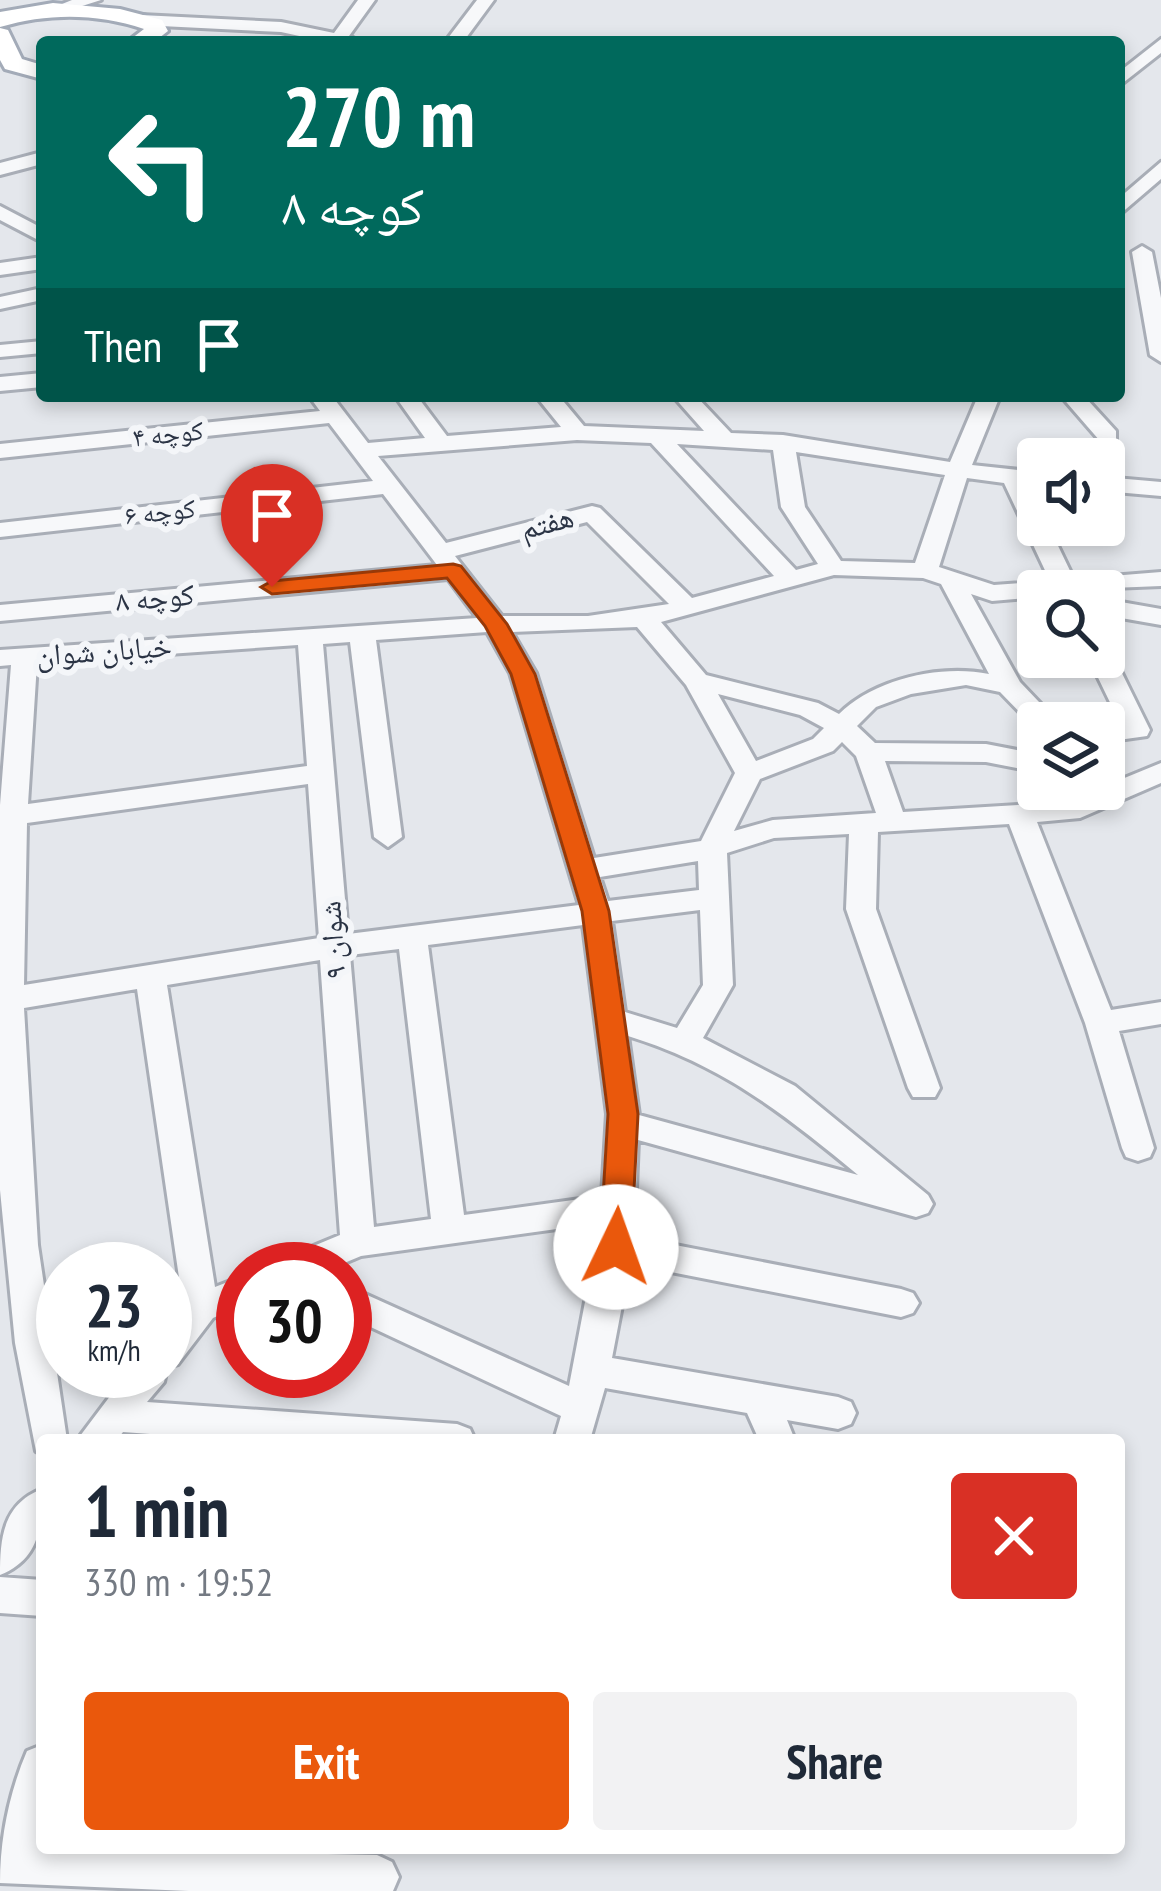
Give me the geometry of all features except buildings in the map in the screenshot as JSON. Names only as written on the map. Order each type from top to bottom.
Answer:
[{"type":"main road","points":[[0,20],[43,5],[140,35]]},
{"type":"main road","points":[[1,43],[21,71]]},
{"type":"street","points":[[43,5],[93,0]]},
{"type":"street","points":[[331,36],[367,0]]},
{"type":"street","points":[[459,36],[486,0]]},
{"type":"street","points":[[140,35],[195,27],[244,12],[312,36]]},
{"type":"street","points":[[195,27],[292,36]]},
{"type":"street","points":[[1125,76],[1161,44]]},
{"type":"street","points":[[0,169],[36,160]]},
{"type":"street","points":[[1125,203],[1161,168]]},
{"type":"street","points":[[2,213],[36,206]]},
{"type":"street","points":[[2,213],[36,233]]},
{"type":"street","points":[[1152,254],[1161,355]]},
{"type":"street","points":[[0,269],[36,264]]},
{"type":"street","points":[[0,304],[36,296]]},
{"type":"street","points":[[0,351],[36,348]]},
{"type":"street","points":[[0,384],[36,381]]},
{"type":"street","points":[[410,402],[440,443]]},
{"type":"street","points":[[553,402],[578,433]]},
{"type":"street","points":[[690,402],[724,439]]},
{"type":"street","points":[[987,402],[957,473],[938,575],[1009,686],[1025,702]]},
{"type":"street","points":[[1077,402],[1108,436]]},
{"type":"street","points":[[328,406],[496,624],[523,674],[596,911],[622,1123],[616,1247],[577,1424],[372,1314]]},
{"type":"street","name":"کوچه ۴","points":[[0,452],[328,406]]},
{"type":"street","points":[[363,450],[578,433],[724,439],[783,442],[957,473],[1017,477]]},
{"type":"street","points":[[660,439],[789,578]]},
{"type":"street","points":[[783,442],[793,507],[833,568]]},
{"type":"street","name":"کوچه ۶","points":[[0,530],[391,486]]},
{"type":"street","points":[[1125,486],[1161,489]]},
{"type":"street","name":"هفتم","points":[[447,561],[592,513],[687,608]]},
{"type":"street","name":"کوچه ۸","points":[[0,613],[447,561]]},
{"type":"street","name":"خیابان شوان","points":[[12,657],[496,624],[644,619],[833,568],[938,575],[992,593],[1017,592]]},
{"type":"street","name":"خیابان شوان","points":[[1125,582],[1161,578]]},
{"type":"street","points":[[1125,611],[1161,617]]},
{"type":"street","points":[[644,619],[697,681],[748,773]]},
{"type":"street","points":[[362,633],[388,837]]},
{"type":"street","name":"شوان ۹","points":[[310,637],[358,1242]]},
{"type":"street","points":[[12,657],[4,817],[5,1139],[26,1322],[49,1434]]},
{"type":"street","points":[[685,1042],[718,985],[712,847],[748,773],[823,745],[867,701],[906,687],[966,677],[1009,686]]},
{"type":"street","points":[[697,681],[809,709],[840,725],[868,752],[878,822],[861,910],[924,1088]]},
{"type":"street","points":[[1125,706],[1137,730],[1125,731]]},
{"type":"street","points":[[868,752],[986,753],[1017,759]]},
{"type":"street","points":[[4,817],[324,773]]},
{"type":"street","points":[[583,870],[712,847],[773,829],[1070,811],[1154,776]]},
{"type":"street","points":[[1020,816],[1101,1023],[1138,1148]]},
{"type":"street","points":[[3,1000],[332,947],[714,898]]},
{"type":"street","points":[[412,936],[449,1230]]},
{"type":"street","points":[[150,976],[201,1308]]},
{"type":"street","points":[[1101,1023],[1161,1013]]},
{"type":"street","points":[[610,1019],[685,1042],[784,1095],[916,1204],[622,1123]]},
{"type":"street","points":[[365,1242],[618,1207]]},
{"type":"street","points":[[616,1247],[901,1303]]},
{"type":"street","points":[[192,1319],[201,1308],[216,1302]]},
{"type":"street","points":[[592,1370],[838,1413]]},
{"type":"street","points":[[105,1428],[129,1398]]},
{"type":"street","points":[[760,1399],[775,1434]]},
{"type":"street","points":[[105,1428],[282,1434]]},
{"type":"street","points":[[0,1557],[36,1513]]},
{"type":"street","points":[[0,1595],[36,1598]]},
{"type":"street","points":[[36,1783],[9,1862],[376,1877]]},
{"type":"route","points":[[272,587],[453,571],[496,624],[523,674],[596,911],[623,1114],[616,1247]]}]
